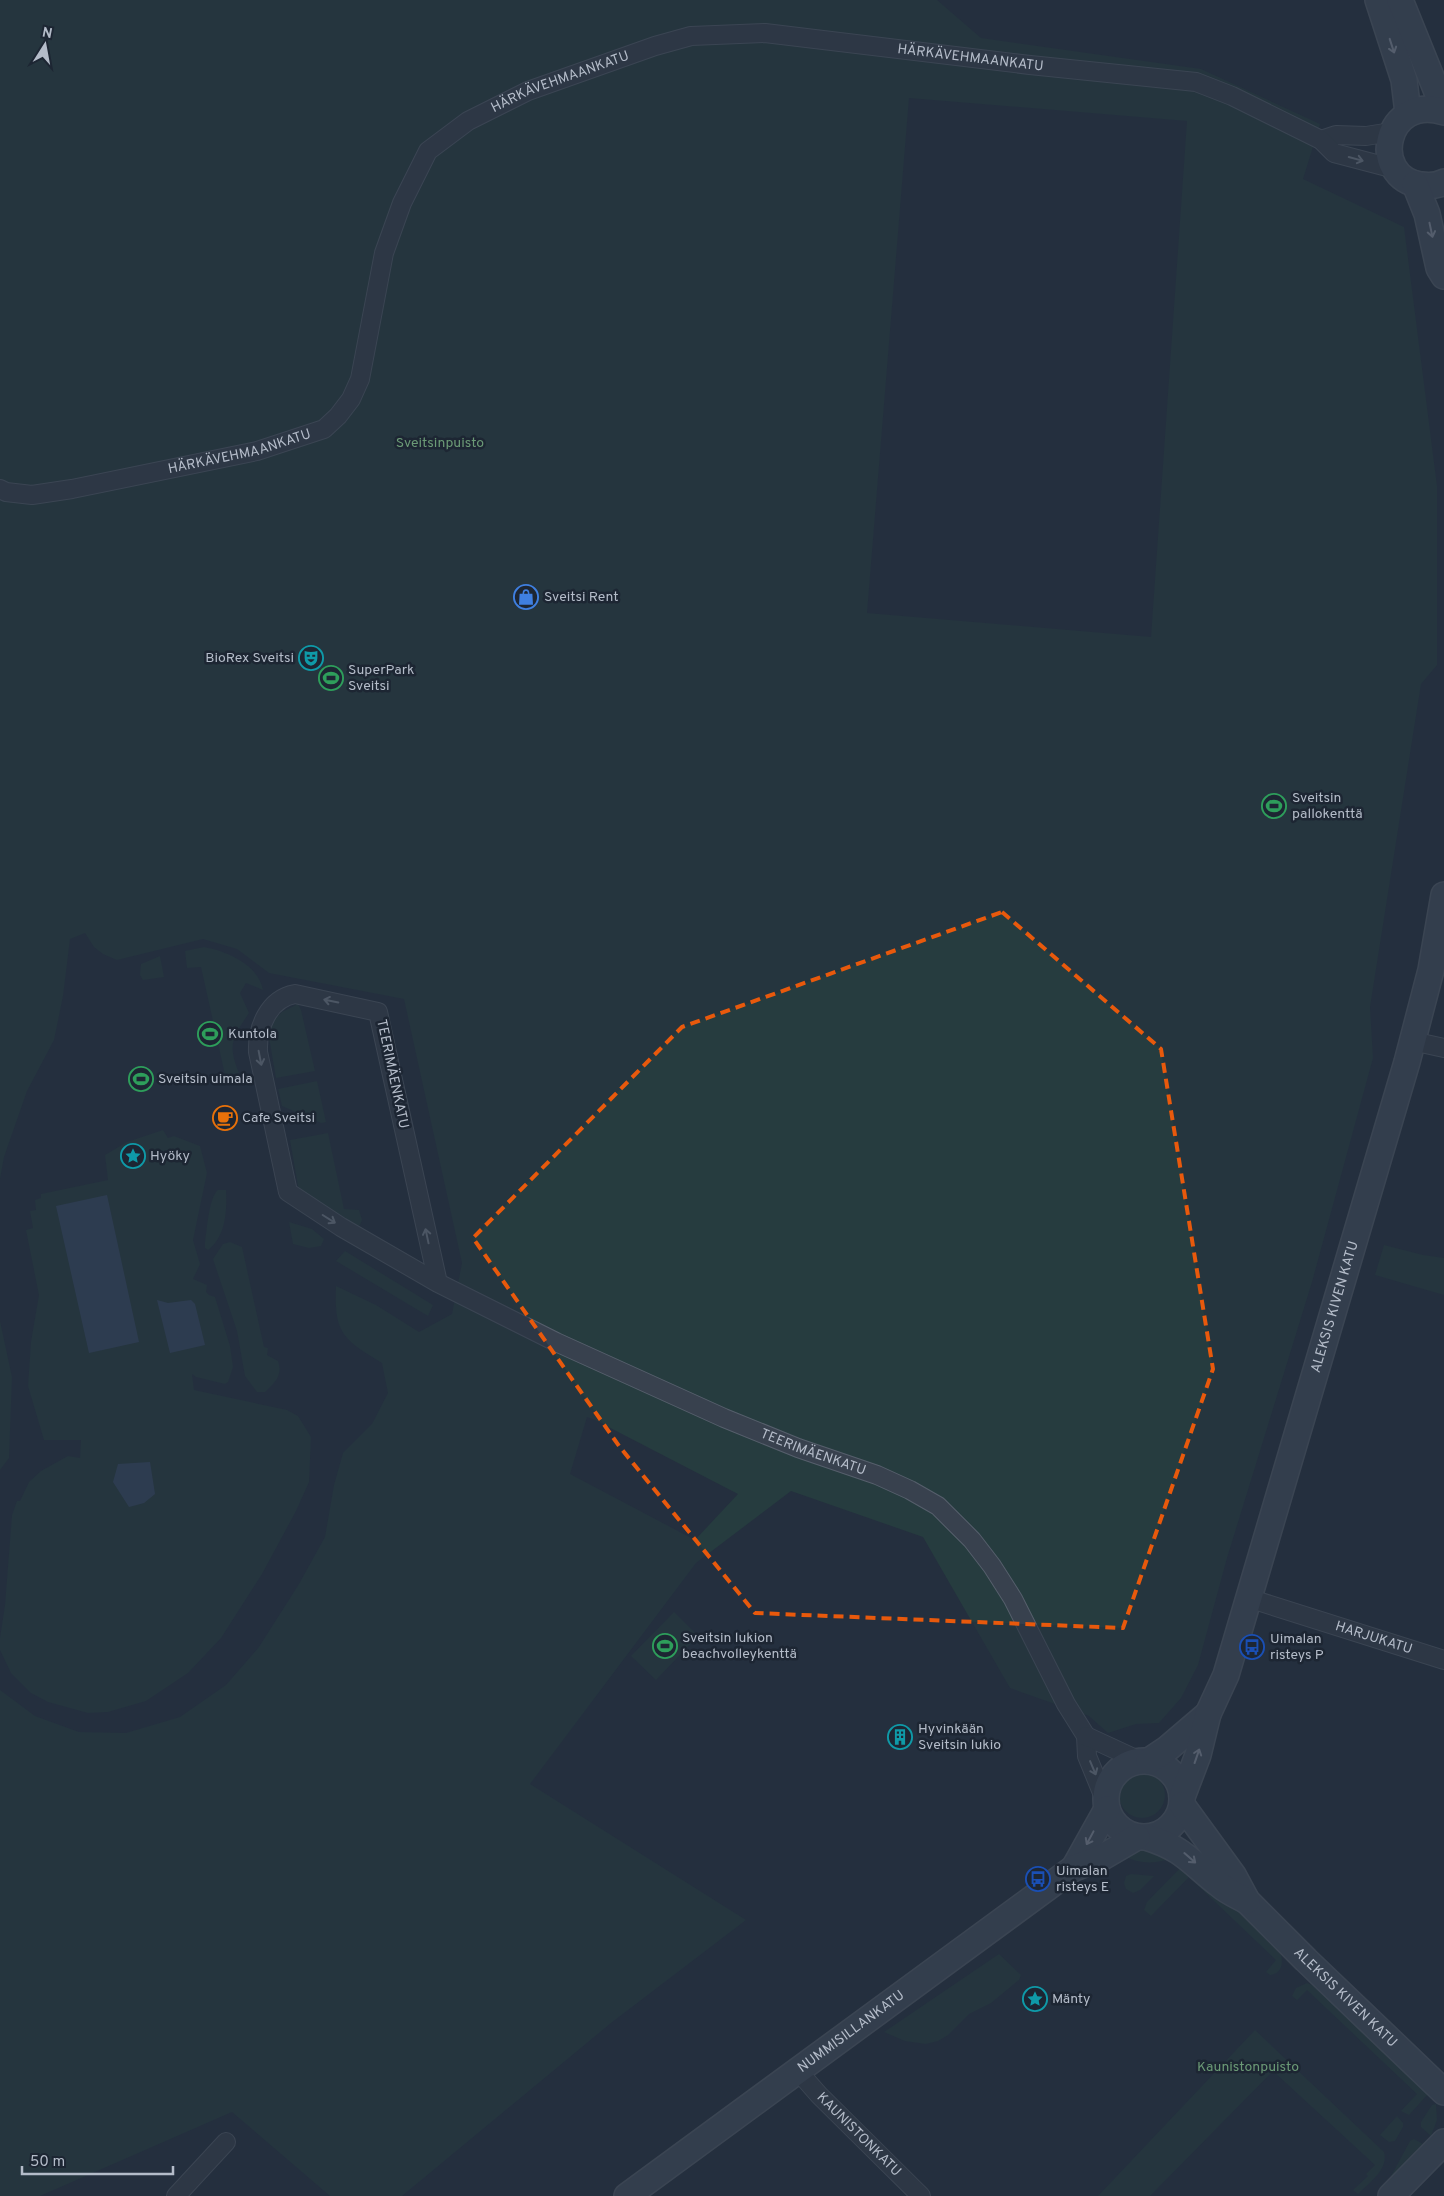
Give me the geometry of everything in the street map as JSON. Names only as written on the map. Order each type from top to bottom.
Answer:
[{"type":"street","points":[[1378,0],[1404,80],[1408,114]]},
{"type":"street","points":[[1400,0],[1444,111]]},
{"type":"street","name":"HÄRKÄVEHMAANKATU","points":[[0,489],[6,492],[32,495],[72,489],[257,451],[324,428],[338,416],[351,399],[360,379],[384,254],[402,203],[428,151],[468,121],[528,91],[691,36],[775,34],[1030,65],[1196,82],[1232,96],[1321,140],[1334,153],[1395,169]]},
{"type":"street","points":[[1444,111],[1422,109],[1408,114],[1398,122],[1392,132],[1388,145],[1390,158],[1395,169],[1404,178],[1415,184],[1428,186],[1444,182]]},
{"type":"street","points":[[1321,140],[1336,135],[1366,136],[1392,132]]},
{"type":"street","points":[[1415,184],[1427,214],[1439,268],[1444,276]]},
{"type":"street","name":"ALEKSIS KIVEN KATU","points":[[1247,1901],[1233,1875],[1182,1801],[1198,1755],[1208,1714],[1226,1675],[1355,1241],[1431,970],[1444,895]]},
{"type":"street","name":"TEERIMÄENKATU","points":[[438,1283],[378,1012],[295,994],[286,995],[268,1012],[258,1037],[258,1052],[288,1192],[341,1227],[438,1283],[556,1342],[724,1418],[798,1448],[877,1475],[910,1490],[938,1506],[972,1540],[992,1566],[1013,1599],[1066,1704],[1086,1736],[1087,1756],[1106,1804]]},
{"type":"street","points":[[1412,1041],[1444,1048]]},
{"type":"street","name":"HARJUKATU","points":[[1248,1598],[1444,1660]]},
{"type":"street","name":"ALEKSIS KIVEN KATU","points":[[1144,1761],[1167,1749],[1208,1714]]},
{"type":"street","points":[[1086,1736],[1144,1761],[1159,1764],[1172,1773],[1180,1787],[1182,1801],[1178,1817],[1170,1828],[1159,1834],[1142,1837],[1127,1834],[1118,1827],[1111,1819],[1106,1804],[1107,1789],[1112,1778],[1119,1770],[1129,1764],[1144,1761]]},
{"type":"street","name":"NUMMISILLANKATU","points":[[1074,1868],[1106,1804]]},
{"type":"street","name":"ALEKSIS KIVEN KATU","points":[[1142,1837],[1173,1846],[1184,1853],[1221,1887],[1247,1901],[1444,2092]]},
{"type":"street","name":"NUMMISILLANKATU","points":[[627,2196],[1074,1868],[1101,1858],[1142,1837]]},
{"type":"street","name":"KAUNISTONKATU","points":[[798,2071],[921,2196]]},
{"type":"street","points":[[176,2196],[226,2142]]},
{"type":"street","points":[[1391,2196],[1444,2142]]},
{"type":"highlighted area","points":[[1002,912],[1161,1049],[1213,1369],[1123,1628],[755,1613],[619,1446],[473,1238],[682,1027]]},
{"type":"green space","name":"Sveitsinpuisto","points":[[0,0],[937,0],[981,38],[1201,69],[1320,124],[1303,179],[1404,227],[1437,486],[1437,665],[1421,684],[1370,1007],[1373,1058],[1312,1282],[1227,1558],[1198,1665],[1181,1698],[1159,1723],[1136,1724],[1108,1733],[1089,1716],[1010,1688],[923,1537],[791,1491],[696,1563],[530,1784],[746,1920],[611,2023],[402,2196],[330,2196],[232,2112],[40,2196],[0,2196],[0,1690],[35,1716],[79,1732],[126,1733],[180,1717],[226,1685],[259,1647],[299,1584],[325,1537],[334,1485],[343,1453],[372,1424],[388,1393],[382,1363],[349,1340],[339,1325],[336,1286],[376,1305],[419,1332],[452,1314],[462,1263],[404,999],[269,973],[237,949],[203,939],[117,960],[103,954],[94,947],[85,933],[70,939],[63,996],[54,1040],[27,1091],[4,1157],[0,1179]],"holes":[[[909,98],[1187,121],[1151,637],[867,613]],[[587,1417],[595,1420],[738,1494],[695,1540],[570,1474]]]},
{"type":"green space","points":[[204,947],[240,960],[255,973],[263,990],[246,983],[240,993],[249,1013],[239,1028],[234,1041],[233,1055],[239,1073],[225,1075],[201,967],[187,968],[185,951]]},
{"type":"green space","points":[[160,956],[164,977],[143,980],[140,975],[141,964]]},
{"type":"green space","points":[[298,1004],[315,1071],[276,1078],[268,1032],[270,1024],[282,1012]]},
{"type":"green space","points":[[317,1081],[326,1122],[321,1123],[282,1106],[278,1089]]},
{"type":"green space","points":[[163,1130],[168,1138],[174,1136],[200,1146],[207,1173],[193,1240],[200,1264],[193,1279],[207,1285],[206,1292],[215,1297],[230,1346],[233,1367],[228,1382],[225,1384],[196,1377],[192,1374],[194,1390],[287,1410],[298,1416],[311,1437],[309,1482],[296,1511],[262,1574],[221,1638],[188,1673],[146,1701],[108,1712],[88,1713],[48,1702],[31,1693],[11,1673],[0,1650],[12,1515],[17,1501],[20,1501],[29,1482],[41,1471],[68,1456],[80,1458],[81,1440],[44,1440],[28,1386],[31,1342],[39,1295],[26,1230],[33,1228],[30,1211],[36,1210],[35,1200],[41,1198],[41,1194],[108,1180],[105,1155],[127,1142]]},
{"type":"green space","points":[[328,1133],[344,1209],[359,1210],[362,1220],[360,1225],[356,1227],[303,1193],[298,1186],[290,1140]]},
{"type":"green space","points":[[218,1190],[226,1190],[224,1223],[219,1238],[208,1250],[205,1248],[205,1242],[209,1214],[212,1199]]},
{"type":"green space","points":[[289,1222],[312,1229],[324,1239],[321,1246],[309,1248],[293,1244]]},
{"type":"green space","points":[[230,1242],[242,1247],[264,1347],[268,1348],[267,1355],[278,1361],[279,1375],[265,1392],[257,1392],[245,1376],[237,1331],[213,1259],[223,1244]]},
{"type":"green space","points":[[1384,1245],[1423,1255],[1444,1258],[1444,1295],[1375,1275]]},
{"type":"green space","points":[[345,1251],[433,1305],[428,1316],[336,1261]]},
{"type":"green space","points":[[0,1321],[12,1377],[9,1458],[0,1470]]},
{"type":"green space","name":"Sveitsin lukion beachvolleykenttä","points":[[674,1612],[698,1636],[656,1680],[631,1656]]},
{"type":"green space","points":[[1138,1772],[1146,1772],[1155,1776],[1161,1782],[1165,1795],[1161,1808],[1155,1814],[1146,1818],[1138,1818],[1129,1814],[1123,1808],[1119,1799],[1119,1791],[1123,1782],[1129,1776]]},
{"type":"green space","points":[[1145,1846],[1169,1859],[1147,1862],[1135,1861],[1125,1856]]},
{"type":"green space","points":[[1184,1864],[1277,1946],[1282,1964],[1275,1974],[1270,1975],[1266,1972],[1276,1960],[1189,1877],[1151,1916],[1144,1910],[1147,1902]]},
{"type":"green space","points":[[1131,1874],[1154,1876],[1140,1890],[1133,1893],[1126,1889],[1124,1883],[1126,1876]]},
{"type":"green space","points":[[999,1954],[1021,1975],[1019,1980],[991,2003],[969,2014],[948,2035],[938,2041],[926,2044],[905,2041],[884,2032]]},
{"type":"green space","points":[[1307,1983],[1319,1988],[1429,2093],[1409,2115],[1401,2111],[1417,2094],[1307,1990],[1297,2000],[1292,1996],[1296,1988]]},
{"type":"green space","name":"Kaunistonpuisto","points":[[1255,2030],[1384,2152],[1384,2164],[1377,2175],[1358,2194],[1353,2190],[1368,2176],[1366,2174],[1375,2165],[1273,2071],[1150,2196],[1098,2196]]},
{"type":"green space","points":[[1436,2104],[1437,2120],[1431,2136],[1421,2127],[1421,2122],[1432,2105]]},
{"type":"green space","points":[[1397,2116],[1403,2123],[1403,2127],[1395,2141],[1389,2142],[1380,2135]]},
{"type":"green space","points":[[1414,2139],[1423,2144],[1389,2180],[1410,2141]]},
{"type":"water","points":[[107,1195],[139,1342],[89,1353],[56,1206]]},
{"type":"water","points":[[157,1300],[168,1303],[191,1300],[195,1304],[205,1345],[170,1353]]},
{"type":"water","points":[[150,1462],[155,1494],[144,1503],[129,1507],[113,1482],[118,1464]]},
{"type":"place","name":"Sveitsi Rent","points":[[526,597]]},
{"type":"place","name":"BioRex Sveitsi","points":[[311,658]]},
{"type":"place","name":"SuperPark Sveitsi","points":[[331,678]]},
{"type":"place","name":"Sveitsin pallokenttä","points":[[1274,806]]},
{"type":"place","name":"Kuntola","points":[[210,1034]]},
{"type":"place","name":"Sveitsin uimala","points":[[141,1079]]},
{"type":"place","name":"Cafe Sveitsi","points":[[225,1118]]},
{"type":"place","name":"Hyöky","points":[[133,1156]]},
{"type":"place","name":"Sveitsin lukion beachvolleykenttä","points":[[665,1646]]},
{"type":"place","name":"Uimalan risteys P","points":[[1252,1647]]},
{"type":"place","name":"Hyvinkään Sveitsin lukio","points":[[900,1737]]},
{"type":"place","name":"Uimalan risteys E","points":[[1038,1879]]},
{"type":"place","name":"Mänty","points":[[1035,1999]]}]
